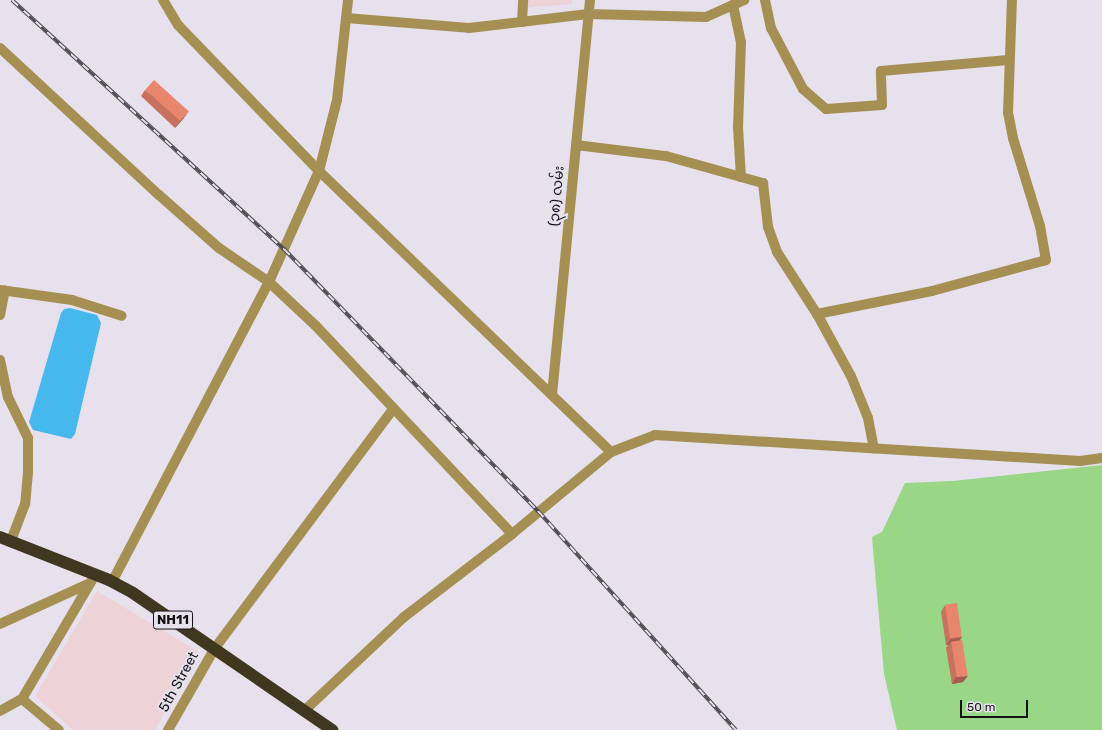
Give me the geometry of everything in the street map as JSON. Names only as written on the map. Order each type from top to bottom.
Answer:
[{"type":"highway","name":"NH11","points":[[5,539],[92,579],[112,582],[133,593],[332,730]]},
{"type":"street","points":[[163,0],[178,25],[319,171],[610,452]]},
{"type":"street","points":[[112,582],[268,282],[319,171],[337,100],[348,0]]},
{"type":"street","points":[[522,22],[523,0]]},
{"type":"street","name":"(၃၈) လမ်း","points":[[552,395],[590,0]]},
{"type":"street","points":[[346,18],[469,28],[588,14],[706,17],[744,0]]},
{"type":"street","points":[[765,0],[771,28],[804,88],[826,109],[882,105],[881,72],[1009,60]]},
{"type":"street","points":[[818,314],[932,291],[1046,260],[1040,226],[1013,138],[1008,113],[1012,0]]},
{"type":"street","points":[[733,5],[741,42],[738,127],[741,177]]},
{"type":"street","points":[[0,49],[219,248],[268,282],[316,326],[512,534]]},
{"type":"street","points":[[576,145],[666,156],[763,183],[768,227],[777,252],[818,314],[851,376],[868,418],[874,448]]},
{"type":"street","points":[[0,315],[2,290],[72,300],[122,316]]},
{"type":"street","points":[[0,360],[8,397],[28,438],[28,472],[25,504],[5,539]]},
{"type":"street","name":"5th Street","points":[[168,730],[215,648],[394,409]]},
{"type":"street","points":[[305,710],[404,617],[512,534],[610,452],[655,435],[1080,462],[1102,458]]},
{"type":"street","points":[[0,624],[92,579]]},
{"type":"street","points":[[0,711],[22,699],[92,579]]},
{"type":"street","points":[[22,699],[59,730]]},
{"type":"shaded area","points":[[519,0],[572,0],[572,4],[519,8]]},
{"type":"shaded area","points":[[97,591],[199,652],[155,730],[73,730],[35,696]]},
{"type":"green space","points":[[1102,465],[1102,730],[897,730],[884,674],[872,537],[882,532],[905,483],[953,481]]},
{"type":"water","points":[[70,308],[97,315],[101,323],[75,434],[71,439],[33,430],[29,422],[61,313],[64,309]]},
{"type":"building","points":[[154,80],[189,111],[180,121],[145,90]]},
{"type":"building","points":[[957,603],[962,637],[950,638],[945,605]]},
{"type":"building","points":[[962,640],[968,676],[957,677],[951,642]]},
{"type":"railway","points":[[12,0],[284,249],[538,511],[736,730]]}]
